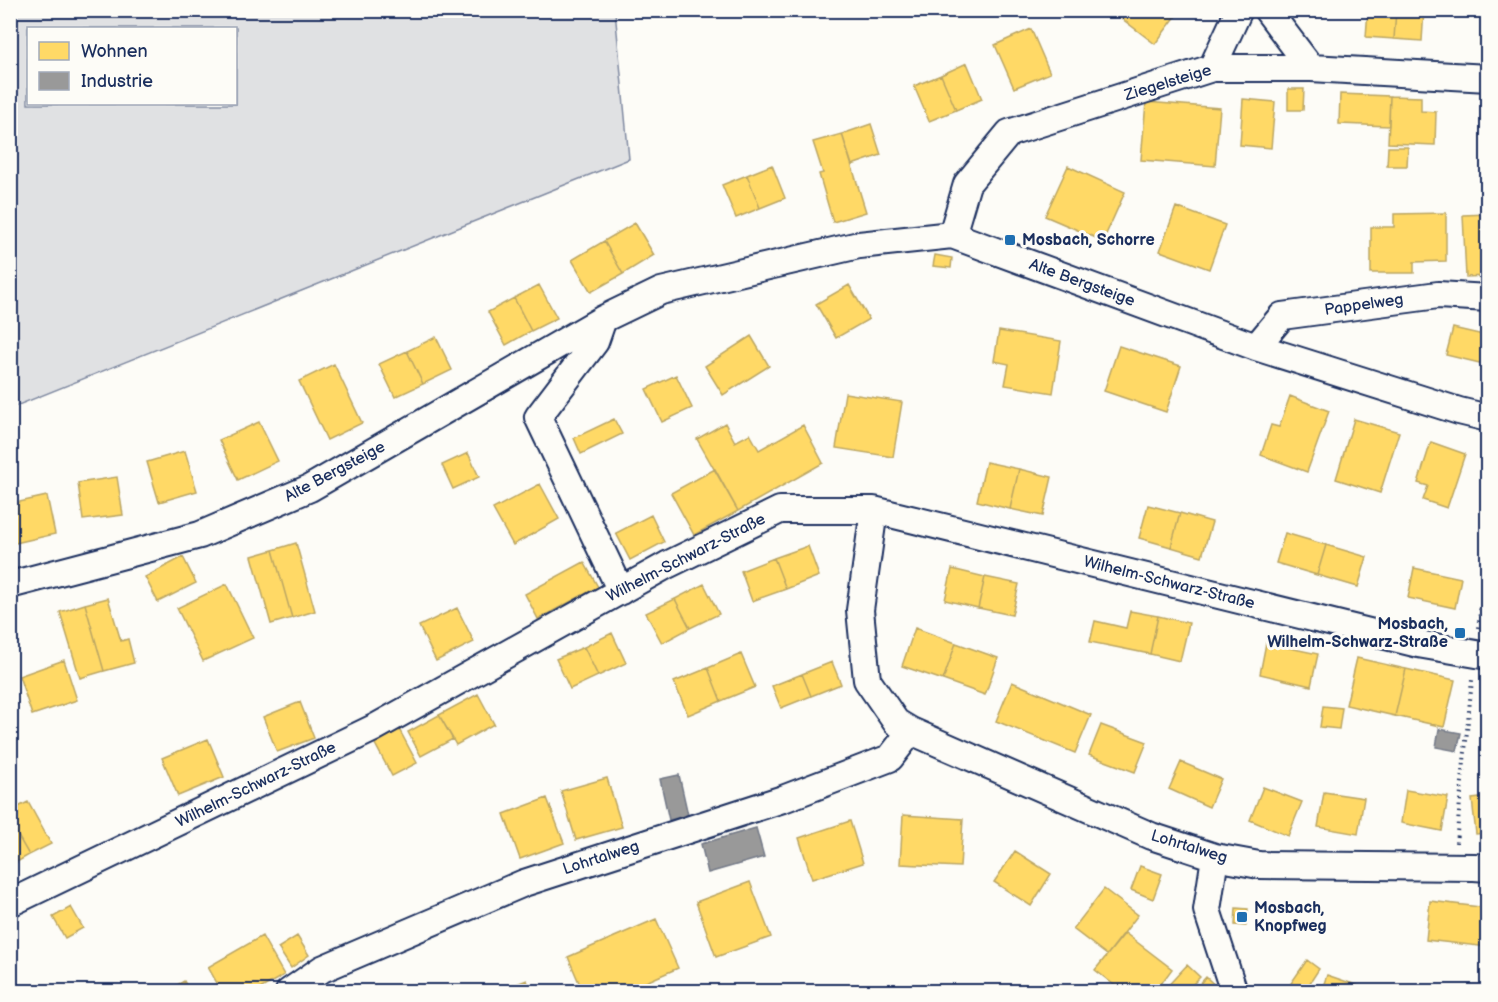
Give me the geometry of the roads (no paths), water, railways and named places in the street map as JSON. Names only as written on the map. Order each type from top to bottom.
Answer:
[{"type":"street","points":[[1212,69],[1239,10]]},
{"type":"street","points":[[1267,10],[1311,68]]},
{"type":"street","name":"Ziegelsteige","points":[[952,235],[967,184],[1009,133],[1212,69],[1311,68],[1488,78]]},
{"type":"street","name":"Alte Bergsteige","points":[[10,585],[200,535],[310,488],[603,319],[661,291],[859,245],[952,235],[1256,347],[1488,418]]},
{"type":"street","name":"Pappelweg","points":[[1256,347],[1282,316],[1438,295],[1488,298]]},
{"type":"street","points":[[603,319],[595,342],[538,417],[621,591]]},
{"type":"street","name":"Wilhelm-Schwarz-Straße","points":[[10,903],[374,728],[667,565],[780,510],[874,510],[1418,644],[1481,655]]},
{"type":"street","name":"Lohrtalweg","points":[[874,510],[860,610],[867,680],[896,722],[911,731],[1150,836],[1215,857],[1259,865],[1488,868]]},
{"type":"street","name":"Lohrtalweg","points":[[289,992],[322,969],[524,883],[783,799],[890,758],[911,731]]},
{"type":"street","points":[[1215,857],[1207,910],[1234,992]]},
{"type":"place","name":"Mosbach, Schorre","points":[[1010,240]]},
{"type":"place","name":"Mosbach, Wilhelm-Schwarz-Straße","points":[[1460,633]]},
{"type":"place","name":"Mosbach, Knopfweg","points":[[1242,917]]}]
